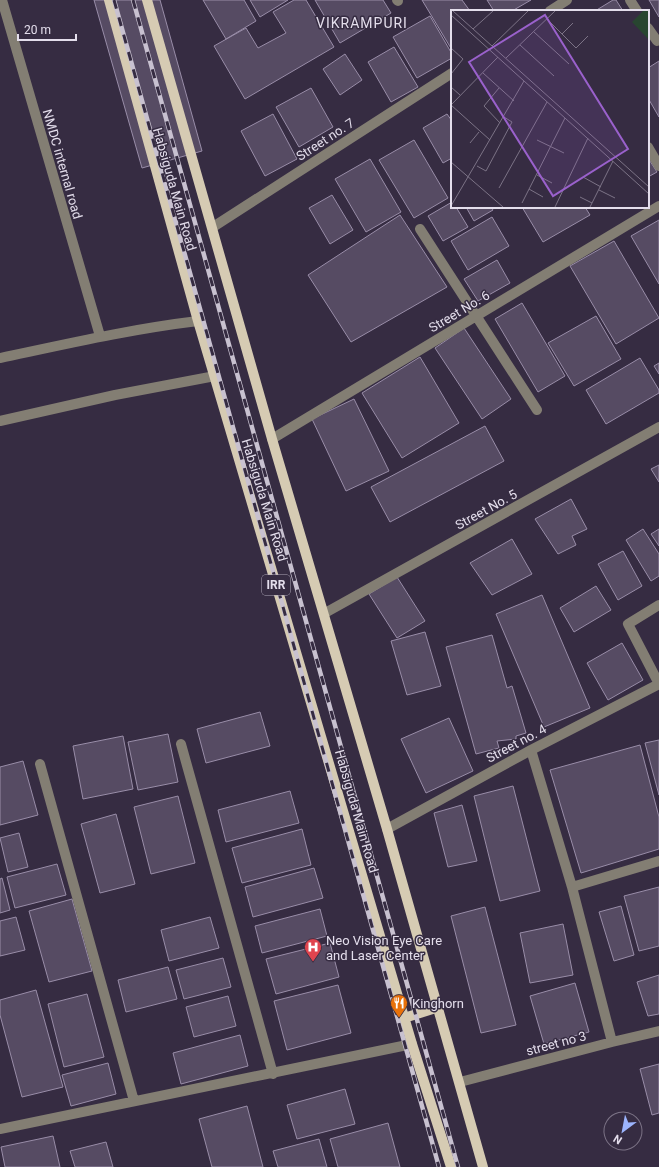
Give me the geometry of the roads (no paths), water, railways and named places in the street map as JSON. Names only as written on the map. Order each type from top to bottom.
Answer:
[{"type":"main road","name":"Habsiguda Main Road","points":[[109,0],[198,320],[404,1018],[451,1167]]},
{"type":"main road","name":"Habsiguda Main Road","points":[[147,0],[213,227],[272,439],[388,828],[483,1167]]},
{"type":"main road","points":[[404,1018],[439,1007]]},
{"type":"street","name":"NMDC internal road","points":[[2,0],[100,336]]},
{"type":"street","points":[[552,10],[567,0]]},
{"type":"street","points":[[630,0],[636,10]]},
{"type":"street","points":[[649,29],[657,41]]},
{"type":"street","name":"Street no. 7","points":[[213,227],[451,75]]},
{"type":"street","points":[[649,149],[659,166]]},
{"type":"street","name":"Street No. 6","points":[[272,439],[659,206]]},
{"type":"street","points":[[420,229],[537,410]]},
{"type":"street","points":[[0,358],[100,336],[198,320]]},
{"type":"street","points":[[0,421],[115,395],[215,376]]},
{"type":"street","name":"Street No. 5","points":[[325,613],[659,427]]},
{"type":"street","points":[[659,605],[628,624],[659,684]]},
{"type":"street","name":"Street no. 4","points":[[388,828],[531,750],[659,684]]},
{"type":"street","points":[[181,744],[273,1074]]},
{"type":"street","points":[[531,750],[572,887],[612,1042]]},
{"type":"street","points":[[40,764],[134,1102]]},
{"type":"street","points":[[572,887],[659,861]]},
{"type":"street","name":"street no 3","points":[[460,1082],[659,1031]]},
{"type":"street","points":[[0,1129],[273,1074],[412,1044]]},
{"type":"railway","points":[[114,0],[439,1167]]},
{"type":"railway","points":[[133,0],[458,1167]]},
{"type":"place","name":"Neo Vision Eye Care and Laser Center","points":[[313,962]]},
{"type":"place","name":"Kinghorn","points":[[399,1018]]},
{"type":"district","name":"VIKRAMPURI","points":[[362,23]]}]
